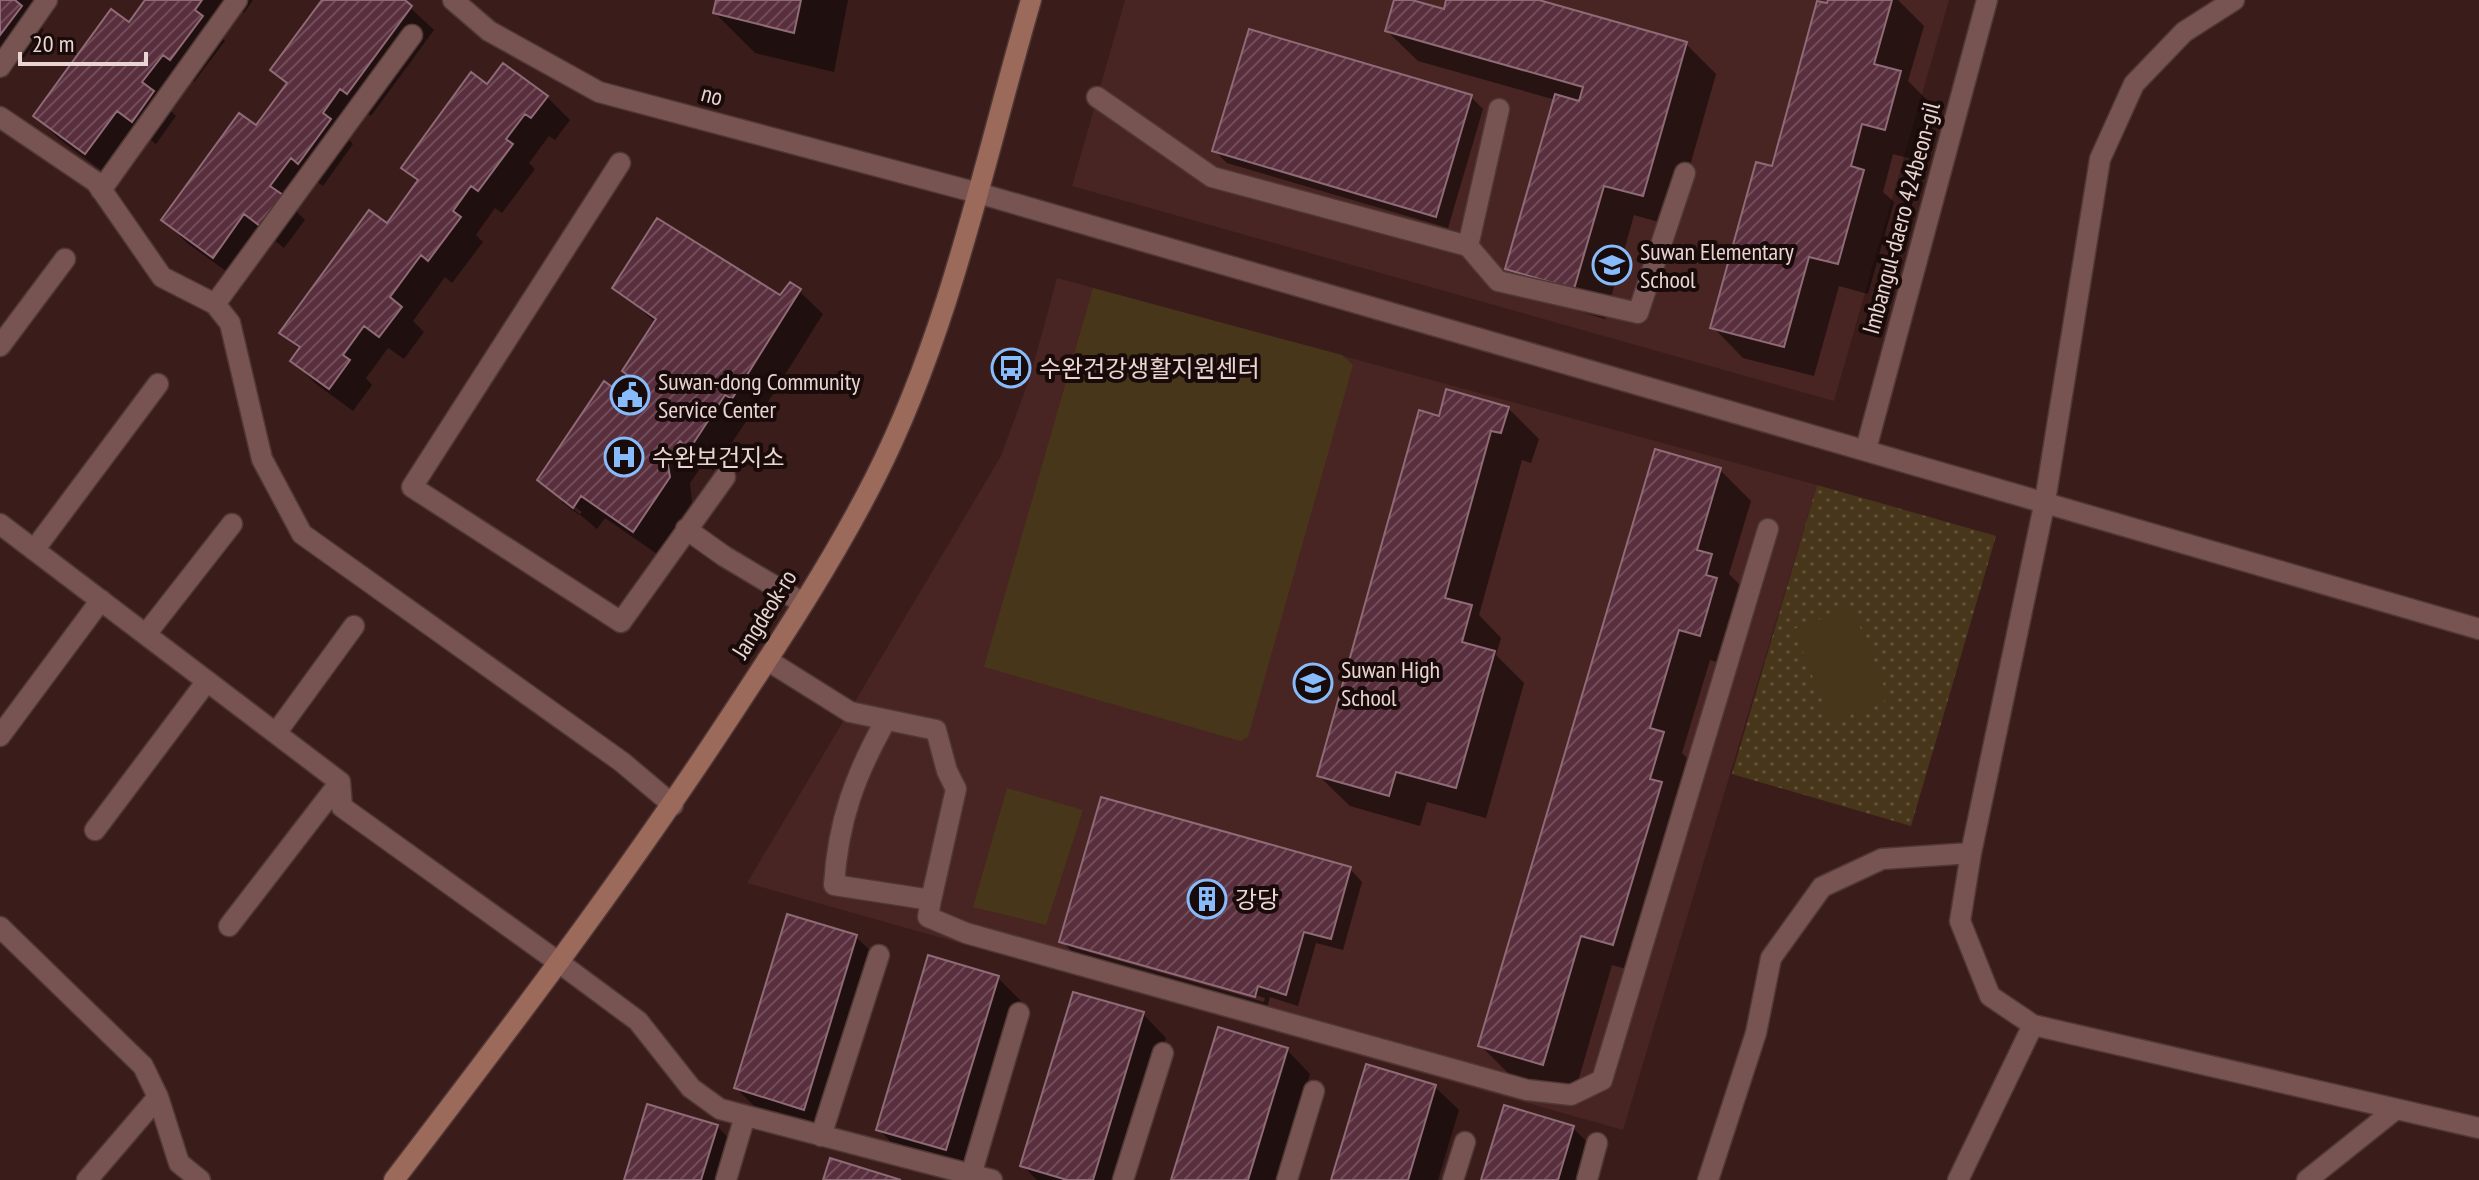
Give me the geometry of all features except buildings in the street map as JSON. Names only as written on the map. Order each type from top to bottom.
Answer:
[{"type":"main road","name":"Jangdeok-ro","points":[[394,1180],[561,964],[673,805],[803,603],[875,478],[932,343],[978,193],[1031,0]]},
{"type":"street","points":[[0,67],[47,0]]},
{"type":"street","points":[[101,190],[237,0]]},
{"type":"street","name":"no","points":[[453,0],[489,31],[599,92],[978,193],[2479,629]]},
{"type":"street","name":"Imbangul-daero 424beon-gil","points":[[1866,449],[1987,0]]},
{"type":"street","points":[[2234,0],[2184,32],[2134,84],[2100,159],[2045,501],[1971,853],[1960,921],[1990,996],[2033,1025],[2479,1128]]},
{"type":"street","points":[[215,304],[412,35]]},
{"type":"street","points":[[1097,97],[1212,177],[1468,246],[1498,281],[1638,313],[1685,173]]},
{"type":"street","points":[[1468,246],[1499,109]]},
{"type":"street","points":[[0,117],[96,182],[162,277],[215,304],[230,323],[262,459],[302,534],[622,762],[673,805]]},
{"type":"street","points":[[620,163],[412,487],[621,622],[725,477]]},
{"type":"street","points":[[0,346],[65,259]]},
{"type":"street","points":[[34,550],[158,384]]},
{"type":"street","points":[[0,524],[340,782],[342,807],[638,1021],[691,1088],[720,1109],[821,1136],[936,1173],[992,1180]]},
{"type":"street","points":[[146,634],[232,524]]},
{"type":"street","points":[[686,529],[724,556],[803,603]]},
{"type":"street","points":[[767,660],[850,712],[936,730],[947,771],[956,789],[928,917],[966,933],[1527,1090],[1571,1095],[1602,1080],[1768,529]]},
{"type":"street","points":[[0,736],[101,600]]},
{"type":"street","points":[[276,733],[354,626]]},
{"type":"street","points":[[95,830],[207,681]]},
{"type":"street","points":[[886,720],[860,764],[837,840],[834,885],[931,900]]},
{"type":"street","points":[[229,926],[340,782]]},
{"type":"street","points":[[1708,1180],[1756,1033],[1771,958],[1822,887],[1882,859],[1971,853]]},
{"type":"street","points":[[0,927],[143,1066],[158,1097],[179,1163],[200,1180]]},
{"type":"street","points":[[821,1136],[879,955]]},
{"type":"street","points":[[971,1175],[1019,1013]]},
{"type":"street","points":[[1958,1180],[2033,1025]]},
{"type":"street","points":[[1123,1180],[1163,1053]]},
{"type":"street","points":[[1287,1180],[1314,1091]]},
{"type":"street","points":[[87,1180],[158,1097]]},
{"type":"street","points":[[2307,1180],[2396,1109]]},
{"type":"street","points":[[726,1180],[745,1116]]},
{"type":"street","points":[[1453,1180],[1465,1142]]},
{"type":"street","points":[[1587,1180],[1597,1143]]},
{"type":"shaded area","name":"Suwan Elementary School","points":[[1125,0],[1949,0],[1834,401],[1072,186]]},
{"type":"shaded area","name":"Suwan High School","points":[[1057,278],[1817,485],[1623,1130],[747,883],[1001,456],[1030,377]]},
{"type":"shaded area","points":[[1093,288],[1342,355],[1353,365],[1248,737],[1240,741],[984,667]]},
{"type":"shaded area","points":[[1817,485],[1996,536],[1911,826],[1732,774]]},
{"type":"shaded area","points":[[1852,607],[1889,699],[1831,723],[1794,629]]},
{"type":"shaded area","points":[[1007,788],[1083,810],[1046,925],[973,907]]},
{"type":"place","name":"Suwan Elementary School","points":[[1612,265]]},
{"type":"place","name":"수완건강생활지원센터","points":[[1011,368]]},
{"type":"place","name":"Suwan-dong Community Service Center","points":[[630,395]]},
{"type":"place","name":"수완보건지소","points":[[624,457]]},
{"type":"place","name":"Suwan High School","points":[[1313,683]]},
{"type":"place","name":"강당","points":[[1207,899]]}]
